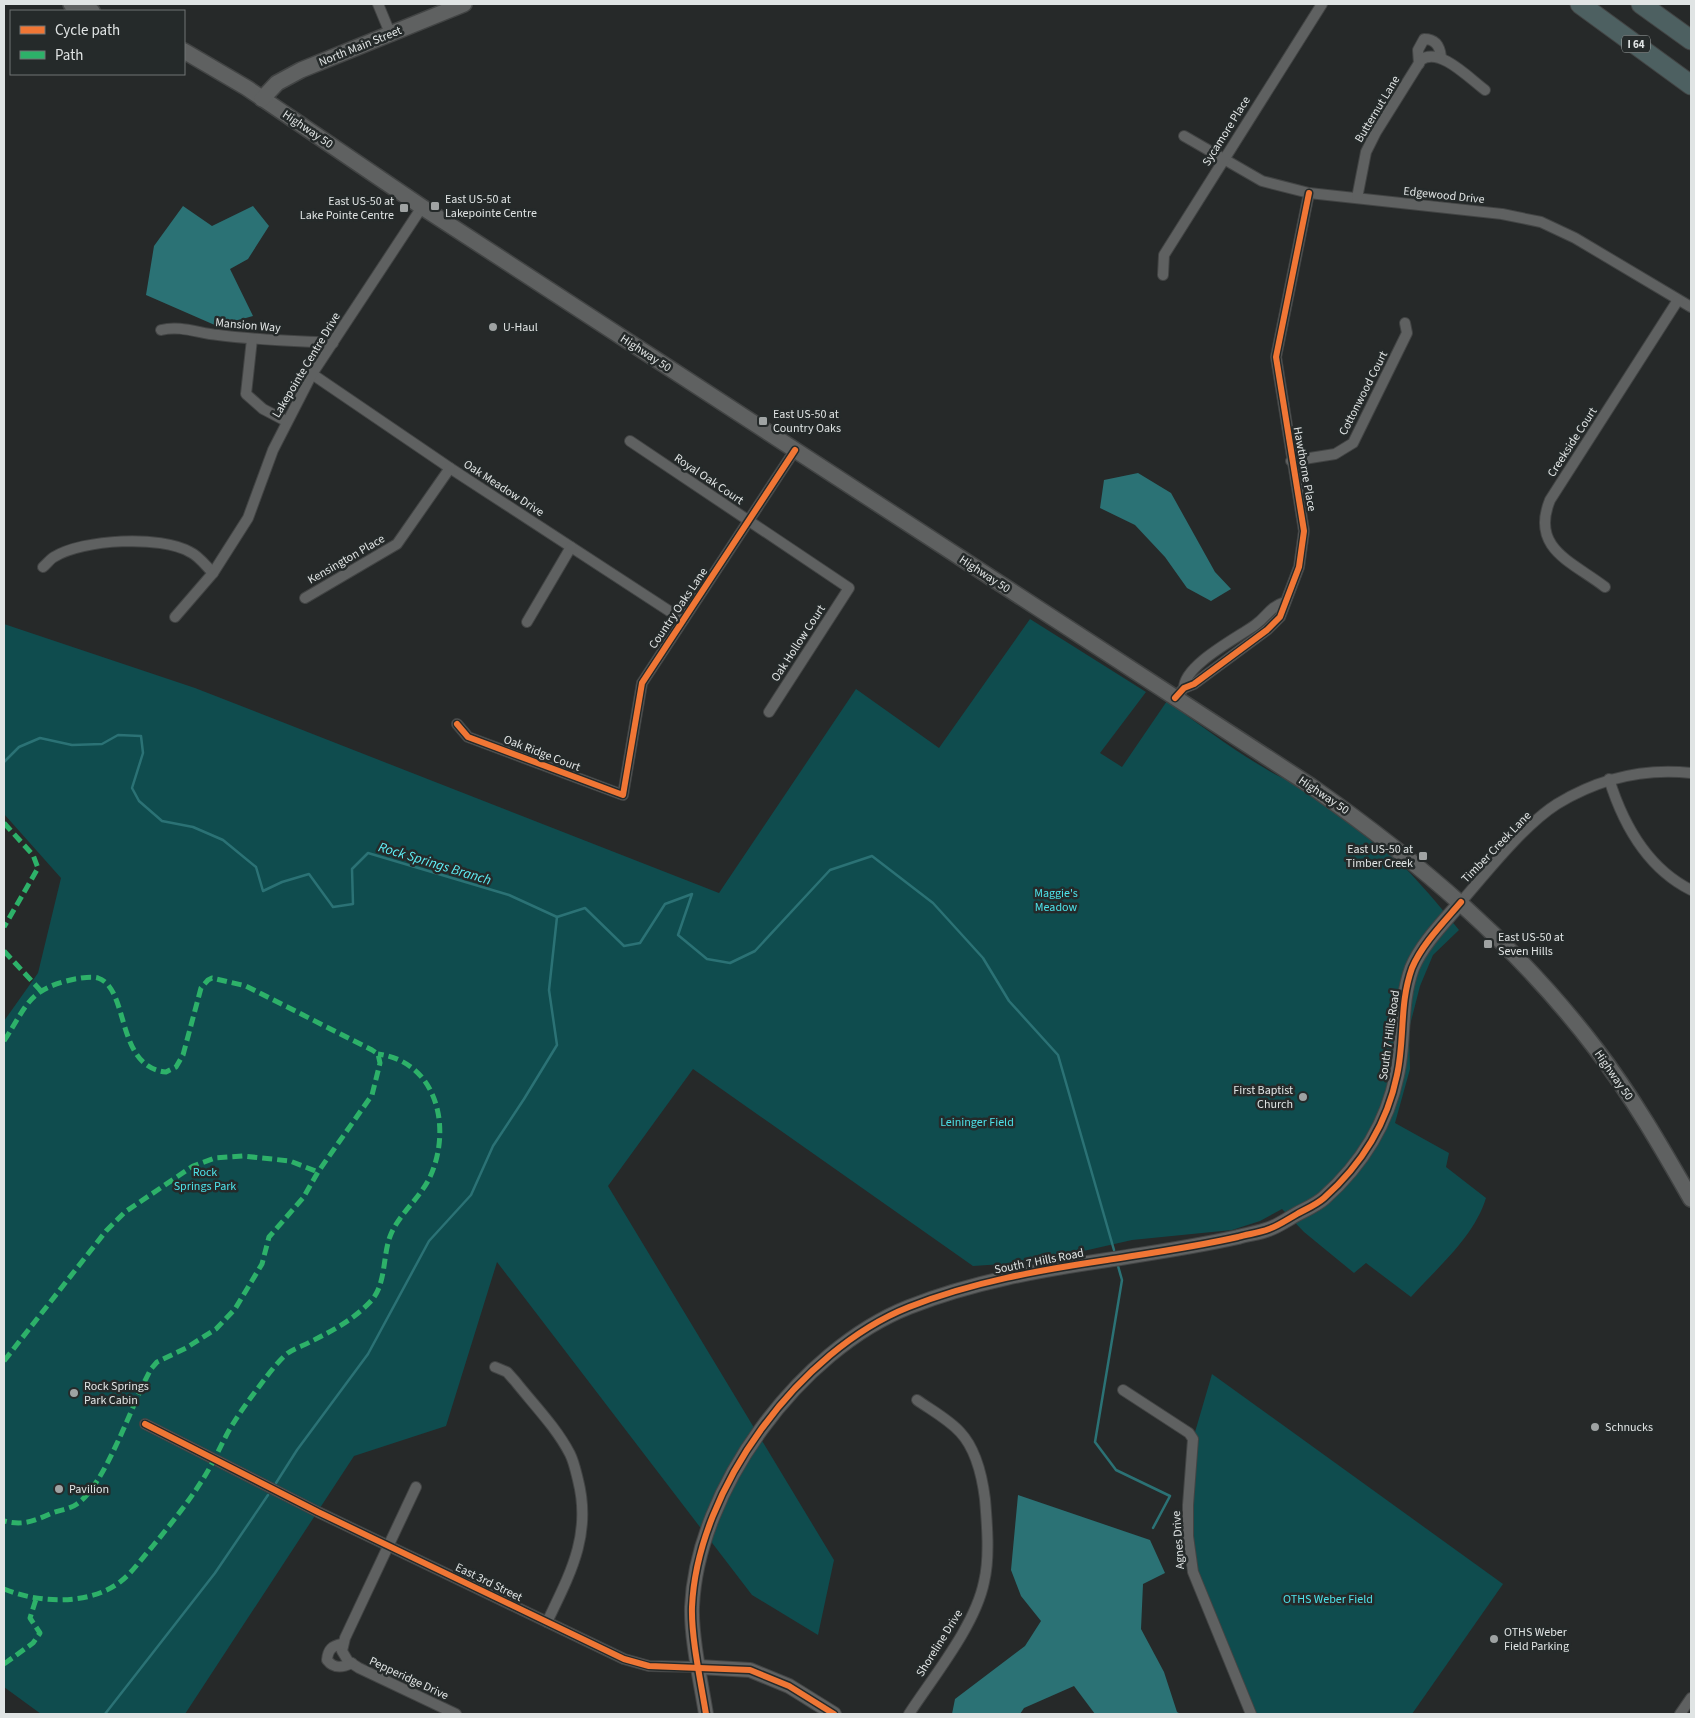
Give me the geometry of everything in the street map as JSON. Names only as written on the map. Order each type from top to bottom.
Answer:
[{"type":"highway","name":"I 64","points":[[1580,4],[1691,85]]},
{"type":"highway","points":[[1641,4],[1691,40]]},
{"type":"main road","points":[[75,4],[90,10]]},
{"type":"main road","name":"North Main Street","points":[[262,98],[278,84],[301,70],[464,4]]},
{"type":"main road","name":"Highway 50","points":[[185,52],[262,98],[422,207],[795,450],[1180,693],[1398,848],[1461,902],[1518,958],[1596,1049],[1624,1089],[1691,1199]]},
{"type":"street","points":[[378,4],[390,33]]},
{"type":"street","name":"Sycamore Place","points":[[1163,275],[1164,255],[1322,4]]},
{"type":"street","name":"Butternut Lane","points":[[1357,198],[1366,152],[1376,132],[1419,64],[1418,50],[1424,39],[1435,42],[1440,49],[1441,57],[1485,90]]},
{"type":"street","points":[[1419,64],[1424,58],[1441,57]]},
{"type":"street","name":"Edgewood Drive","points":[[1184,136],[1262,181],[1309,193],[1502,214],[1541,222],[1575,238],[1691,307]]},
{"type":"street","name":"Hawthorne Place","points":[[1180,693],[1267,630],[1280,616],[1299,567],[1304,531],[1291,462],[1276,357],[1309,193]]},
{"type":"street","name":"Lakepointe Centre Drive","points":[[175,617],[213,573],[248,518],[286,421],[312,374],[422,207]]},
{"type":"street","name":"Creekside Court","points":[[1605,587],[1550,545],[1544,530],[1544,514],[1550,500],[1678,300]]},
{"type":"street","name":"Cottonwood Court","points":[[1291,462],[1335,454],[1353,444],[1407,333],[1405,323]]},
{"type":"street","name":"Mansion Way","points":[[161,330],[173,327],[252,339],[333,343]]},
{"type":"street","points":[[252,339],[246,394],[263,409],[286,421]]},
{"type":"street","name":"Oak Meadow Drive","points":[[312,374],[450,468],[684,620]]},
{"type":"street","name":"Royal Oak Court","points":[[630,441],[849,588]]},
{"type":"street","name":"Country Oaks Lane","points":[[623,796],[642,683],[795,450]]},
{"type":"street","name":"Kensington Place","points":[[305,598],[397,544],[450,468]]},
{"type":"street","points":[[43,567],[53,557],[70,550],[119,543],[153,542],[168,544],[191,552],[213,573]]},
{"type":"street","points":[[527,622],[571,548]]},
{"type":"street","name":"Oak Hollow Court","points":[[768,712],[849,588]]},
{"type":"street","name":"Oak Ridge Court","points":[[457,724],[468,737],[623,796]]},
{"type":"street","name":"Timber Creek Lane","points":[[1461,902],[1520,837],[1556,805],[1609,779],[1665,770],[1691,772]]},
{"type":"street","points":[[1609,779],[1619,811],[1638,843],[1659,868],[1691,890]]},
{"type":"street","name":"South 7 Hills Road","points":[[706,1714],[692,1611],[694,1579],[722,1494],[740,1459],[784,1400],[853,1338],[907,1308],[988,1282],[1031,1273],[1201,1246],[1269,1229],[1322,1200],[1363,1157],[1383,1121],[1398,1074],[1404,995],[1414,965],[1429,941],[1461,902]]},
{"type":"street","points":[[496,1368],[507,1372],[560,1436],[572,1457],[579,1487],[583,1526],[580,1544],[570,1572],[547,1622]]},
{"type":"street","name":"Agnes Drive","points":[[1123,1390],[1188,1432],[1193,1439],[1188,1505],[1190,1554],[1193,1572],[1251,1714]]},
{"type":"street","name":"Shoreline Drive","points":[[909,1714],[970,1620],[978,1601],[985,1581],[987,1522],[984,1491],[977,1460],[967,1442],[959,1431],[917,1400]]},
{"type":"street","name":"East 3rd Street","points":[[145,1424],[388,1545],[624,1659],[649,1666],[750,1670],[789,1686],[834,1714]]},
{"type":"street","points":[[342,1644],[416,1487]]},
{"type":"street","name":"Pepperidge Drive","points":[[352,1664],[339,1668],[332,1666],[327,1660],[327,1652],[333,1646],[342,1644],[342,1651],[352,1664],[456,1714]]},
{"type":"street","points":[[1680,1714],[1691,1698]]},
{"type":"green space","points":[[1030,619],[1146,692],[1100,753],[1122,767],[1167,701],[1244,756],[1313,793],[1358,824],[1395,857],[1459,930],[1433,955],[1420,986],[1409,1029],[1410,1069],[1395,1123],[1449,1153],[1446,1167],[1486,1198],[1473,1226],[1464,1239],[1411,1297],[1366,1263],[1354,1273],[1304,1232],[1282,1209],[1260,1221],[1232,1230],[1132,1240],[1035,1262],[973,1266],[693,1069],[608,1186],[834,1560],[818,1635],[752,1595],[497,1262],[446,1426],[354,1456],[185,1714],[41,1714],[4,1687],[4,1021],[38,973],[61,878],[4,814],[4,624],[195,688],[719,893],[856,689],[939,748]]},
{"type":"green space","name":"OTHS Weber Field","points":[[1212,1374],[1503,1584],[1412,1714],[1251,1714],[1190,1554],[1193,1439]]},
{"type":"shaded area","points":[[183,206],[212,226],[253,206],[269,226],[248,259],[230,269],[253,316],[217,326],[146,295],[154,246]]},
{"type":"shaded area","points":[[1138,473],[1171,493],[1215,572],[1231,589],[1211,601],[1187,588],[1165,557],[1135,525],[1100,508],[1104,480]]},
{"type":"shaded area","points":[[1018,1495],[1150,1540],[1165,1573],[1143,1584],[1141,1629],[1164,1672],[1177,1712],[1181,1714],[1095,1714],[1074,1686],[1024,1708],[1020,1714],[952,1714],[955,1699],[1025,1646],[1041,1621],[1021,1596],[1011,1570]]},
{"type":"waterway","name":"Rock Springs Branch","points":[[4,762],[19,747],[40,738],[72,745],[102,744],[118,735],[141,736],[143,753],[132,788],[139,801],[162,821],[193,827],[223,840],[256,867],[263,891],[282,882],[309,874],[333,907],[353,904],[352,869],[368,853],[509,895],[557,917]]},
{"type":"waterway","points":[[557,917],[585,908],[624,946],[640,943],[665,904],[692,894],[678,935],[707,959],[730,963],[755,951],[830,870],[872,856],[933,903],[983,958],[1009,1001],[1058,1055],[1114,1250]]},
{"type":"waterway","points":[[276,1483],[297,1450],[368,1354],[429,1241],[471,1195],[493,1146],[557,1045],[549,990],[557,917]]},
{"type":"waterway","points":[[1118,1266],[1122,1280],[1095,1442],[1116,1470],[1170,1496],[1153,1528]]},
{"type":"waterway","points":[[105,1714],[215,1573],[268,1495]]},
{"type":"marked path","points":[[4,823],[33,855],[38,868],[4,927]]},
{"type":"marked path","points":[[4,951],[41,991]]},
{"type":"marked path","points":[[4,1041],[25,1008],[38,993],[59,983],[95,977],[108,985],[115,997],[131,1043],[138,1057],[150,1067],[166,1072],[176,1067],[183,1055],[201,988],[212,978],[246,986],[372,1050],[378,1054],[380,1063],[372,1095],[318,1172],[303,1198],[269,1237],[262,1264],[235,1309],[216,1329],[186,1348],[157,1362],[151,1369],[118,1442],[88,1494],[74,1506],[34,1520],[23,1523],[4,1521]]},
{"type":"marked path","points":[[4,1589],[32,1597],[63,1600],[93,1595],[107,1590],[120,1582],[133,1570],[191,1497],[239,1414],[285,1355],[349,1320],[370,1302],[375,1295],[382,1279],[386,1251],[391,1234],[399,1219],[426,1185],[437,1158],[440,1139],[439,1119],[435,1100],[427,1084],[415,1070],[398,1060],[378,1054]]},
{"type":"marked path","points":[[4,1361],[106,1231],[125,1212],[193,1166],[215,1158],[243,1156],[290,1161],[318,1172]]},
{"type":"marked path","points":[[4,1664],[33,1643],[40,1633],[30,1618],[36,1599]]},
{"type":"cycle path","points":[[1175,698],[1184,688],[1194,684],[1267,630],[1280,617],[1299,567],[1304,531],[1276,357],[1309,193]]},
{"type":"cycle path","points":[[457,724],[468,737],[623,795],[642,683],[795,450]]},
{"type":"cycle path","points":[[706,1714],[692,1619],[698,1562],[713,1516],[734,1472],[761,1429],[794,1390],[830,1355],[869,1327],[909,1307],[933,1298],[982,1284],[1032,1273],[1189,1247],[1261,1232],[1272,1228],[1321,1200],[1350,1172],[1361,1158],[1387,1110],[1397,1075],[1405,995],[1412,968],[1427,942],[1461,902]]},
{"type":"cycle path","points":[[145,1424],[318,1512],[624,1659],[649,1666],[750,1670],[789,1686],[834,1714]]},
{"type":"place","name":"East US-50 at Lakepointe Centre","points":[[435,206]]},
{"type":"place","name":"East US-50 at Lake Pointe Centre","points":[[404,208]]},
{"type":"place","name":"U-Haul","points":[[493,327]]},
{"type":"place","name":"East US-50 at Country Oaks","points":[[763,421]]},
{"type":"place","name":"East US-50 at Timber Creek","points":[[1423,856]]},
{"type":"place","name":"East US-50 at Seven Hills","points":[[1488,944]]},
{"type":"place","name":"First Baptist Church","points":[[1303,1097]]},
{"type":"place","name":"Rock Springs Park Cabin","points":[[74,1393]]},
{"type":"place","name":"Schnucks","points":[[1595,1427]]},
{"type":"place","name":"Pavilion","points":[[59,1489]]},
{"type":"place","name":"OTHS Weber Field Parking","points":[[1494,1639]]},
{"type":"park label","name":"Maggie's Meadow","points":[[1056,900]]},
{"type":"park label","name":"Leininger Field","points":[[977,1122]]},
{"type":"park label","name":"Rock Springs Park","points":[[205,1179]]}]
